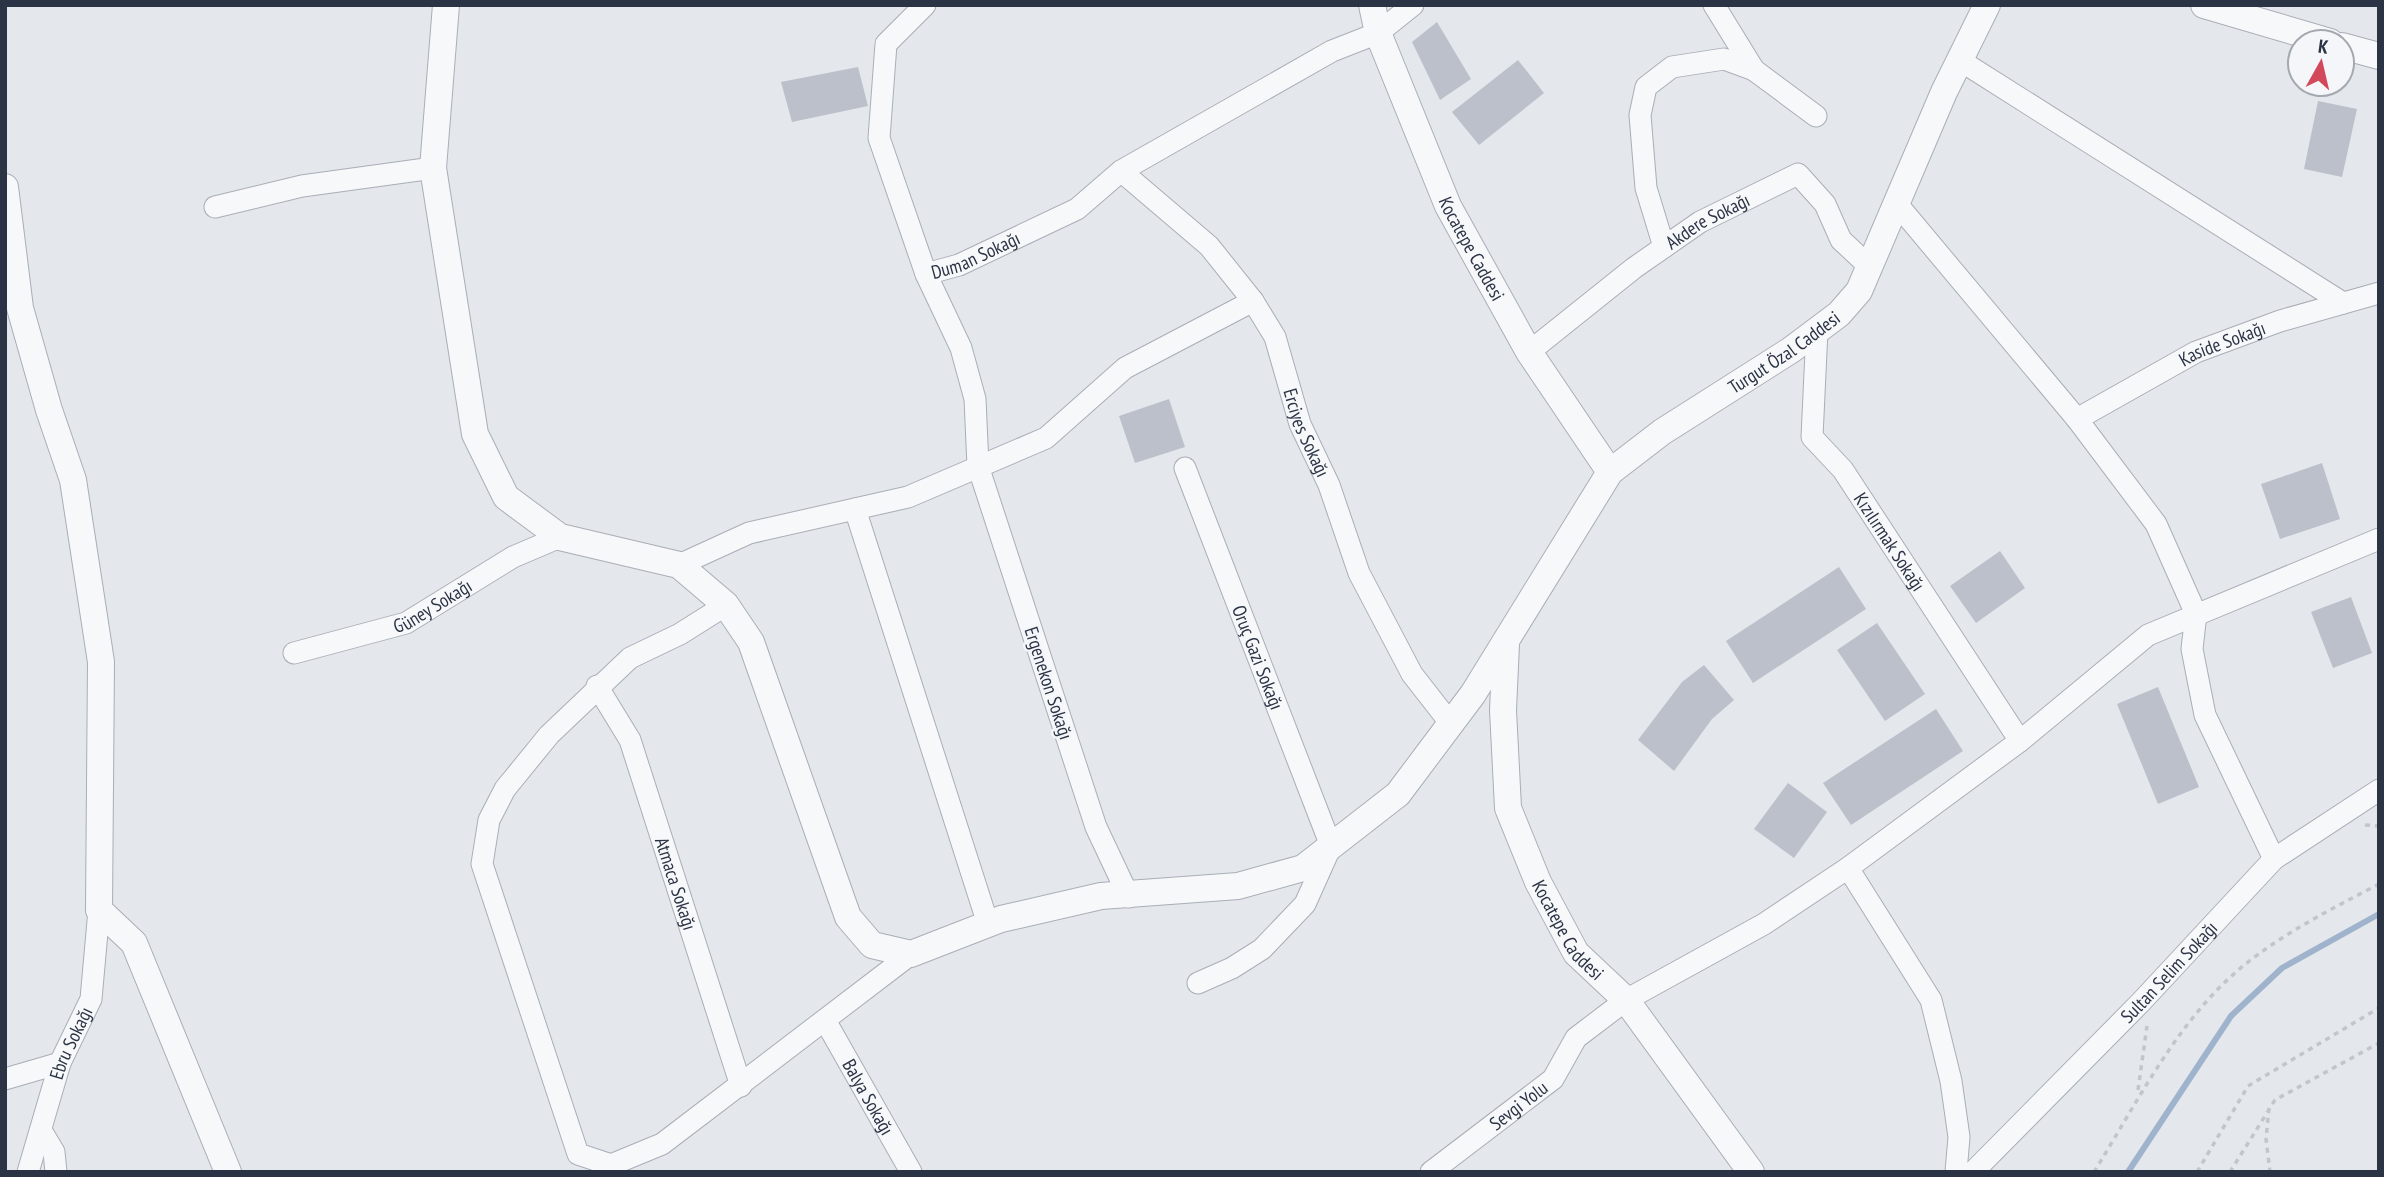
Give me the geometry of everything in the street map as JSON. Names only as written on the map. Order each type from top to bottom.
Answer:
[{"type":"street","points":[[446,5],[433,168],[475,434],[506,497],[560,537],[679,565],[726,605],[751,642],[848,916],[872,945],[911,954]]},
{"type":"street","points":[[925,5],[886,44],[878,138],[926,274]]},
{"type":"street","name":"Kocatepe Caddesi","points":[[1372,5],[1378,33],[1448,206],[1529,352],[1611,471]]},
{"type":"street","name":"Duman Sokağı","points":[[978,466],[975,399],[961,348],[926,274],[959,265],[1077,209],[1121,171],[1332,51],[1378,33],[1413,5]]},
{"type":"street","points":[[1714,5],[1754,70]]},
{"type":"street","name":"Turgut Özal Caddesi","points":[[911,954],[988,924],[1101,896],[1129,897],[1238,886],[1303,868],[1398,794],[1451,724],[1506,642],[1611,471],[1662,432],[1817,330],[1839,314],[1859,291],[1944,92],[1987,5]]},
{"type":"street","points":[[2204,5],[2286,29]]},
{"type":"street","points":[[2356,50],[2379,56]]},
{"type":"street","points":[[1664,247],[1646,188],[1640,114],[1646,88],[1672,67],[1724,60],[1754,70],[1815,116]]},
{"type":"street","points":[[1961,61],[2343,303]]},
{"type":"street","points":[[215,207],[302,186],[433,168]]},
{"type":"street","name":"Erciyes Sokağı","points":[[1121,171],[1209,246],[1253,301],[1275,337],[1300,424],[1329,485],[1359,573],[1412,674],[1451,724]]},
{"type":"street","name":"Akdere Sokağı","points":[[1529,352],[1700,222],[1798,174],[1825,204],[1841,240],[1870,267]]},
{"type":"street","points":[[5,187],[20,308],[49,411],[73,480],[101,662],[99,910],[134,943],[228,1172]]},
{"type":"street","points":[[1897,204],[2077,419],[2156,524],[2196,614],[2192,649],[2205,715],[2274,859]]},
{"type":"street","name":"Kaside Sokağı","points":[[2077,419],[2196,352],[2280,321],[2379,293]]},
{"type":"street","points":[[679,565],[749,533],[908,497],[1046,438],[1125,368],[1253,301]]},
{"type":"street","name":"Kızılırmak Sokağı","points":[[1817,330],[1812,437],[1843,470],[2020,741]]},
{"type":"street","name":"Ergenekon Sokağı","points":[[978,466],[1096,827],[1129,897]]},
{"type":"street","name":"Oruç Gazi Sokağı","points":[[1185,468],[1331,846]]},
{"type":"street","points":[[855,509],[988,924]]},
{"type":"street","name":"Güney Sokağı","points":[[294,653],[406,623],[513,557],[560,537]]},
{"type":"street","name":"Sevgi Yolu","points":[[1431,1172],[1553,1079],[1576,1038],[1626,1000],[1764,924],[1848,868],[2020,741],[2148,635],[2379,539]]},
{"type":"street","points":[[726,605],[680,634],[630,658],[597,686],[549,735],[505,789],[489,820],[482,864],[578,1154],[611,1165],[662,1144],[825,1023],[911,954]]},
{"type":"street","name":"Kocatepe Caddesi","points":[[1506,642],[1503,710],[1508,808],[1538,882],[1576,953],[1626,1000],[1751,1172]]},
{"type":"street","name":"Atmaca Sokağı","points":[[597,686],[630,740],[741,1086]]},
{"type":"street","name":"Sultan Selim Sokağı","points":[[1973,1172],[2141,1002],[2274,859],[2379,790]]},
{"type":"street","points":[[1198,982],[1232,968],[1262,949],[1305,904],[1331,846]]},
{"type":"street","points":[[1848,868],[1931,1000],[1951,1081],[1959,1137],[1956,1172]]},
{"type":"street","name":"Ebru Sokağı","points":[[28,1172],[42,1132],[60,1063],[91,999],[99,910]]},
{"type":"street","name":"Balya Sokağı","points":[[825,1023],[911,1172]]},
{"type":"street","points":[[5,1079],[60,1063]]},
{"type":"street","points":[[42,1132],[54,1152],[56,1172]]},
{"type":"path","points":[[2094,1172],[2190,1024],[2222,985],[2307,922],[2379,884]]},
{"type":"path","points":[[2197,1172],[2248,1086],[2379,1009]]},
{"type":"path","points":[[2138,1090],[2149,1016]]},
{"type":"path","points":[[2230,1172],[2275,1100],[2379,1043]]},
{"type":"path","points":[[2269,1106],[2266,1139],[2270,1172]]},
{"type":"building","points":[[1437,22],[1471,79],[1440,100],[1412,42]]},
{"type":"building","points":[[1518,60],[1544,93],[1479,145],[1452,112]]},
{"type":"building","points":[[858,67],[868,106],[792,122],[781,82]]},
{"type":"building","points":[[2318,101],[2357,109],[2342,177],[2304,169]]},
{"type":"building","points":[[1169,399],[1185,447],[1135,463],[1119,416]]},
{"type":"building","points":[[2322,463],[2340,519],[2280,539],[2261,484]]},
{"type":"building","points":[[2000,551],[2025,588],[1976,623],[1950,586]]},
{"type":"building","points":[[1839,567],[1866,609],[1753,683],[1726,641]]},
{"type":"building","points":[[2351,597],[2372,653],[2333,668],[2311,612]]},
{"type":"building","points":[[1877,623],[1925,694],[1885,721],[1837,650]]},
{"type":"building","points":[[1704,665],[1734,700],[1712,719],[1674,771],[1638,740],[1682,682]]},
{"type":"building","points":[[2158,687],[2199,787],[2158,804],[2117,704]]},
{"type":"building","points":[[1936,709],[1963,751],[1851,825],[1823,783]]},
{"type":"building","points":[[1788,783],[1827,812],[1794,858],[1754,829]]},
{"type":"waterway","points":[[2128,1172],[2231,1016],[2282,968],[2379,914]]}]
